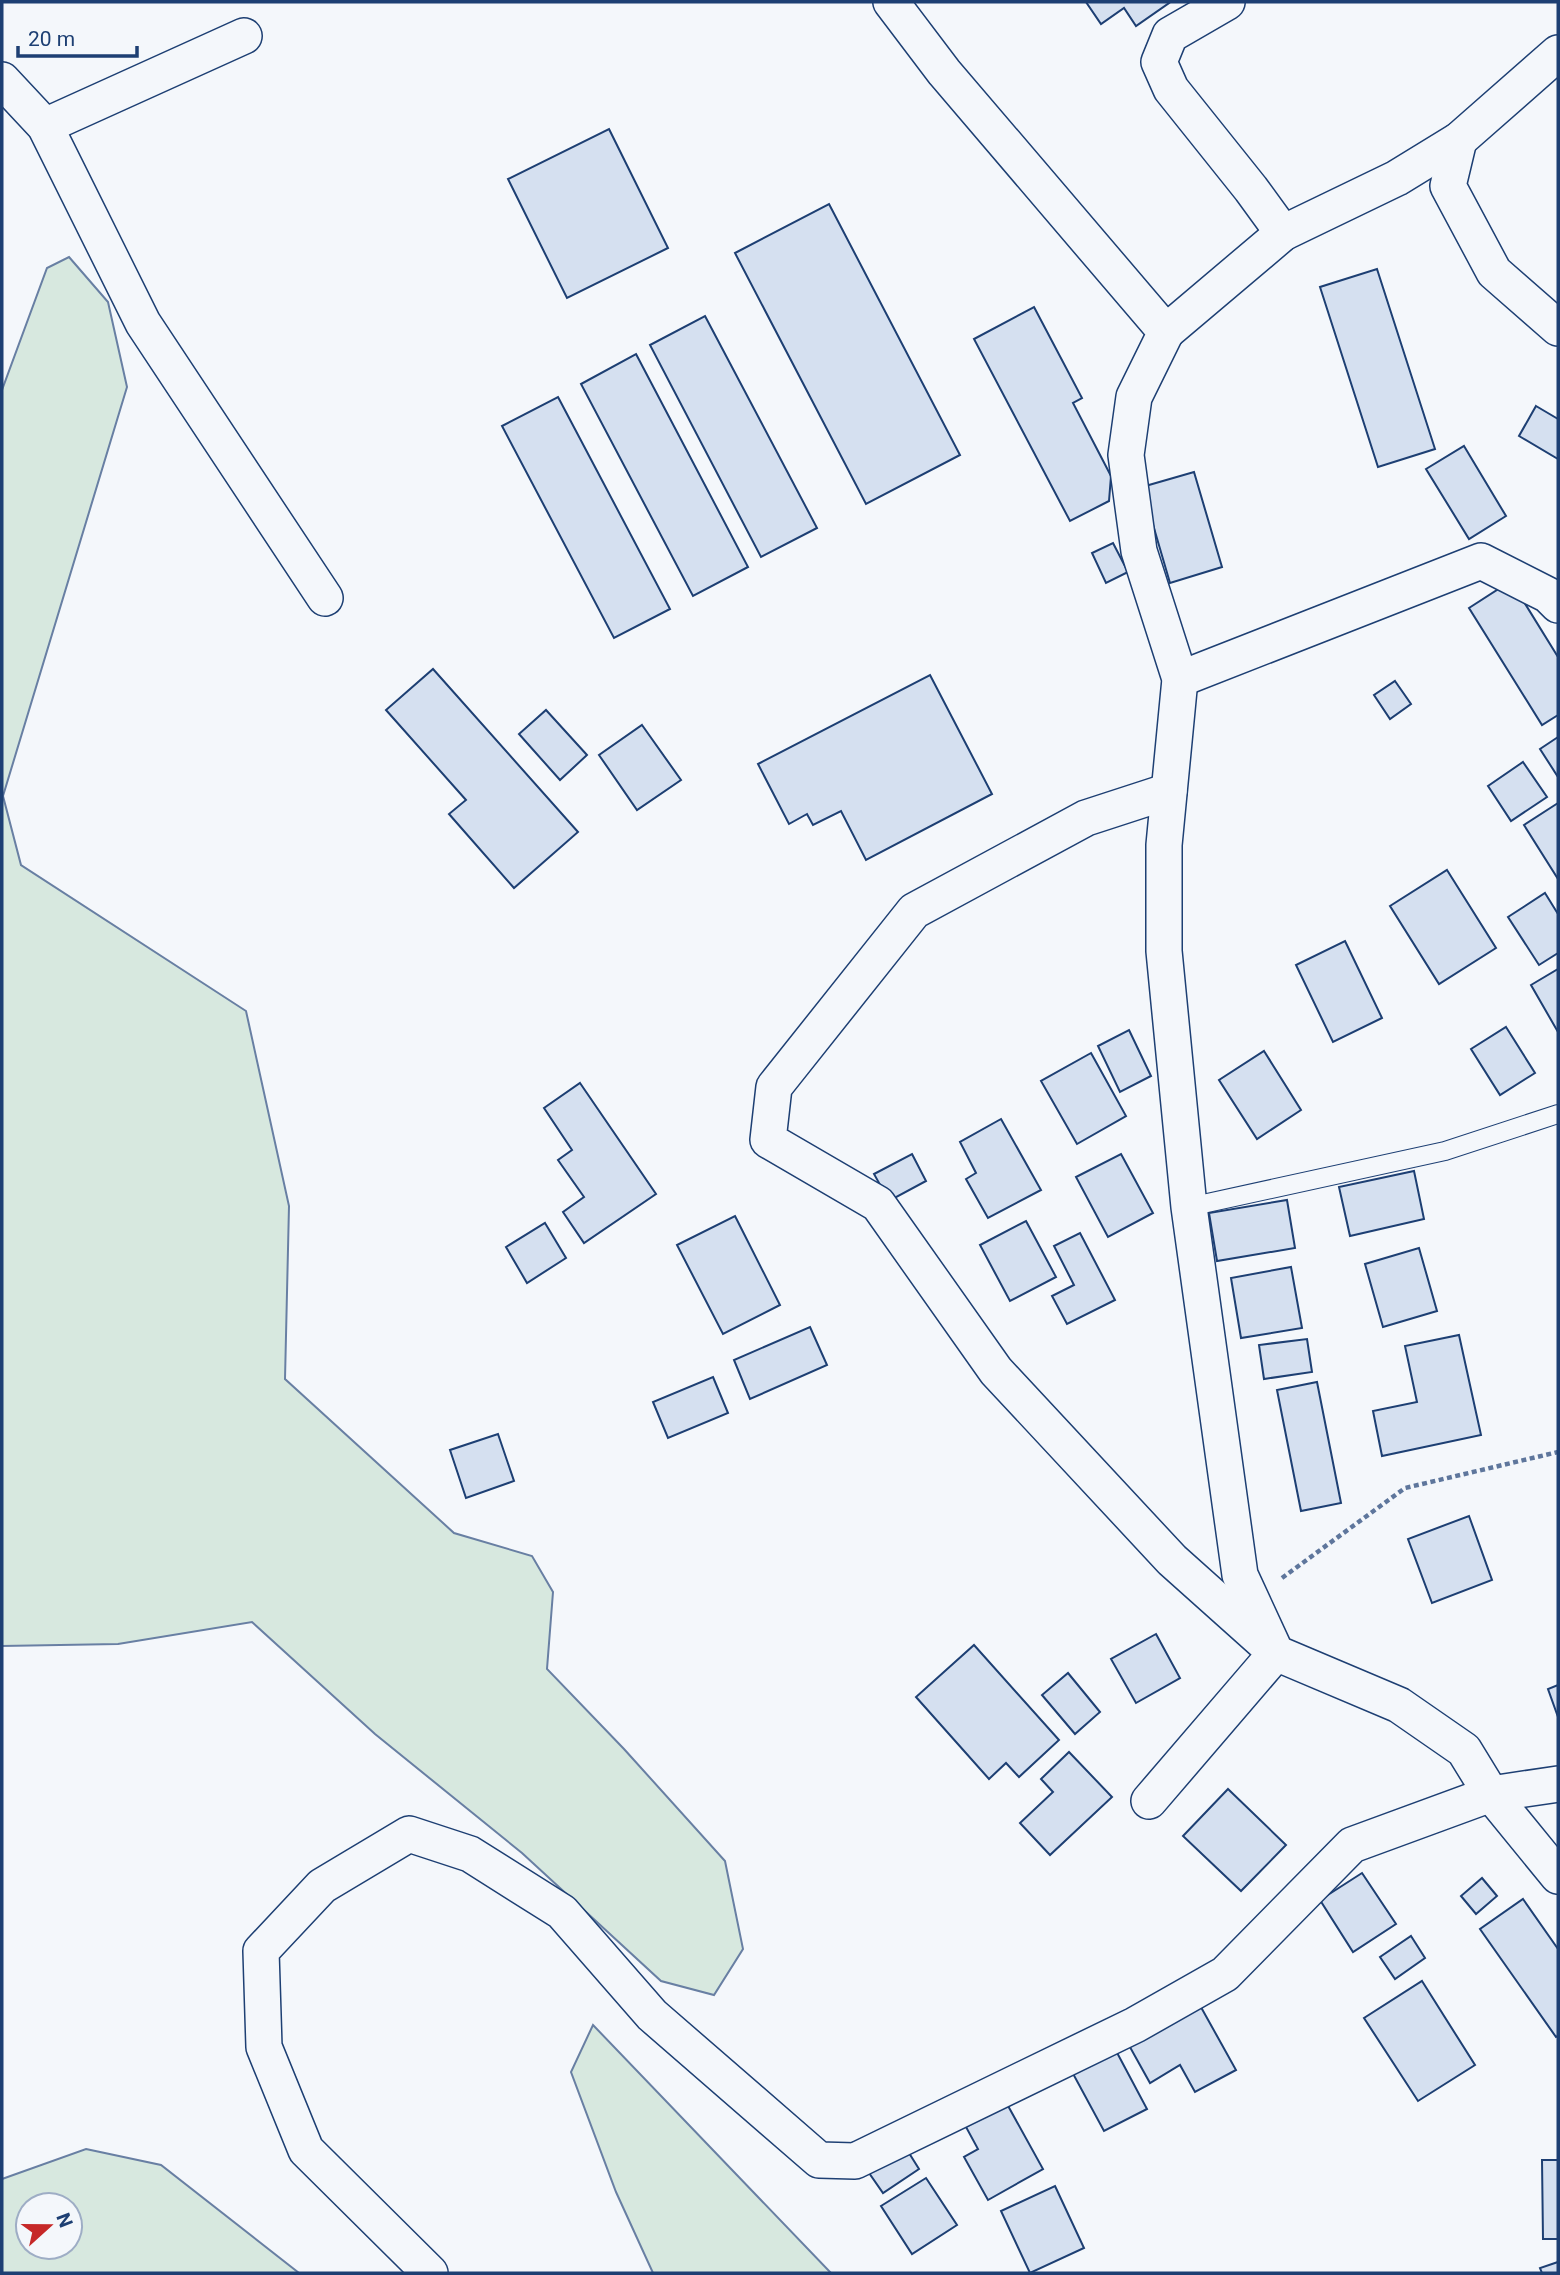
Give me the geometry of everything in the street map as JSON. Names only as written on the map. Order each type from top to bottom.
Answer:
[{"type":"street","points":[[891,2],[953,82],[1166,332]]},
{"type":"street","points":[[1227,2],[1170,36],[1159,62],[1171,89],[1283,233]]},
{"type":"street","points":[[45,126],[244,36]]},
{"type":"street","points":[[1276,1653],[1240,1575],[1189,1207],[1164,951],[1164,845],[1180,679],[1139,551],[1126,455],[1134,397],[1166,332],[1283,233],[1397,178],[1459,139],[1558,53]]},
{"type":"street","points":[[2,80],[45,126],[143,323],[325,598]]},
{"type":"street","points":[[1459,139],[1448,186],[1494,272],[1558,328]]},
{"type":"street","points":[[1180,679],[1481,561],[1548,595],[1558,605]]},
{"type":"street","points":[[1169,791],[1086,818],[914,911],[774,1087],[768,1140],[878,1204],[996,1371],[1172,1560],[1276,1653],[1399,1705],[1464,1750],[1491,1794],[1558,1876]]},
{"type":"street","points":[[1149,1801],[1276,1653]]},
{"type":"street","points":[[430,2273],[306,2150],[264,2047],[261,1951],[322,1886],[409,1834],[470,1854],[562,1912],[652,2015],[819,2160],[855,2161],[1135,2025],[1225,1974],[1352,1845],[1491,1794],[1558,1784]]},
{"type":"lane","points":[[1189,1207],[1445,1151],[1558,1114]]},
{"type":"path","points":[[1250,1601],[1405,1488],[1558,1452]]},
{"type":"shaded area","points":[[69,257],[108,302],[127,387],[3,796],[21,865],[246,1011],[289,1206],[285,1379],[454,1533],[532,1556],[553,1592],[547,1669],[725,1861],[743,1949],[714,1995],[661,1981],[522,1853],[375,1734],[252,1622],[118,1644],[2,1646],[2,390],[47,268]]},
{"type":"shaded area","points":[[593,2025],[831,2273],[653,2273],[616,2192],[571,2072]]},
{"type":"shaded area","points":[[86,2149],[161,2165],[299,2273],[2,2273],[2,2179]]},
{"type":"building","points":[[1086,2],[1169,3],[1136,26],[1124,8],[1101,24]]},
{"type":"building","points":[[609,129],[668,248],[567,298],[508,179]]},
{"type":"building","points":[[829,204],[960,455],[866,504],[735,253]]},
{"type":"building","points":[[1377,269],[1435,449],[1378,467],[1320,287]]},
{"type":"building","points":[[1034,307],[1082,398],[1073,403],[1111,476],[1109,501],[1070,521],[974,339]]},
{"type":"building","points":[[705,316],[817,528],[761,557],[650,345]]},
{"type":"building","points":[[636,354],[748,567],[693,596],[581,384]]},
{"type":"building","points":[[558,397],[670,609],[614,638],[502,426]]},
{"type":"building","points":[[1536,406],[1558,419],[1558,459],[1519,436]]},
{"type":"building","points":[[1464,446],[1506,516],[1469,539],[1426,469]]},
{"type":"building","points":[[1194,472],[1222,567],[1170,583],[1142,487]]},
{"type":"building","points":[[1113,543],[1128,572],[1106,583],[1092,553]]},
{"type":"building","points":[[1511,581],[1558,657],[1558,715],[1542,725],[1469,608]]},
{"type":"building","points":[[433,669],[578,832],[514,888],[449,814],[466,800],[386,710]]},
{"type":"building","points":[[930,675],[992,794],[866,860],[841,811],[813,825],[807,814],[789,824],[758,764]]},
{"type":"building","points":[[1395,681],[1411,704],[1390,719],[1374,695]]},
{"type":"building","points":[[546,710],[587,755],[560,780],[519,734]]},
{"type":"building","points":[[642,725],[681,780],[637,810],[599,755]]},
{"type":"building","points":[[1558,737],[1558,777],[1540,749]]},
{"type":"building","points":[[1523,762],[1547,797],[1511,821],[1488,786]]},
{"type":"building","points":[[1558,803],[1558,879],[1524,825]]},
{"type":"building","points":[[1447,870],[1496,948],[1439,984],[1390,906]]},
{"type":"building","points":[[1545,893],[1558,914],[1558,953],[1539,965],[1508,917]]},
{"type":"building","points":[[1345,941],[1382,1018],[1333,1042],[1296,965]]},
{"type":"building","points":[[1558,969],[1558,1032],[1531,985]]},
{"type":"building","points":[[1506,1027],[1535,1073],[1500,1095],[1471,1049]]},
{"type":"building","points":[[1129,1030],[1151,1076],[1120,1092],[1098,1046]]},
{"type":"building","points":[[1264,1051],[1301,1110],[1257,1139],[1219,1080]]},
{"type":"building","points":[[1091,1053],[1126,1116],[1077,1144],[1041,1081]]},
{"type":"building","points":[[580,1083],[656,1194],[584,1243],[563,1212],[584,1197],[558,1160],[572,1150],[544,1108]]},
{"type":"building","points":[[1001,1119],[1041,1190],[988,1218],[966,1179],[976,1173],[960,1142]]},
{"type":"building","points":[[912,1154],[926,1181],[889,1201],[874,1174]]},
{"type":"building","points":[[1121,1154],[1153,1213],[1108,1237],[1076,1177]]},
{"type":"building","points":[[1414,1171],[1424,1219],[1350,1236],[1339,1187]]},
{"type":"building","points":[[1287,1200],[1295,1248],[1217,1261],[1209,1213]]},
{"type":"building","points":[[735,1216],[780,1305],[723,1334],[677,1245]]},
{"type":"building","points":[[1026,1221],[1056,1277],[1010,1301],[980,1245]]},
{"type":"building","points":[[545,1223],[566,1258],[527,1283],[506,1247]]},
{"type":"building","points":[[1080,1233],[1115,1300],[1067,1324],[1052,1296],[1074,1285],[1054,1246]]},
{"type":"building","points":[[1419,1248],[1437,1311],[1383,1327],[1365,1264]]},
{"type":"building","points":[[1291,1267],[1302,1328],[1241,1338],[1231,1278]]},
{"type":"building","points":[[810,1327],[827,1365],[750,1399],[734,1360]]},
{"type":"building","points":[[1459,1335],[1481,1435],[1382,1456],[1373,1411],[1417,1402],[1405,1346]]},
{"type":"building","points":[[1307,1339],[1312,1372],[1264,1379],[1259,1345]]},
{"type":"building","points":[[713,1377],[728,1413],[668,1438],[653,1402]]},
{"type":"building","points":[[1317,1382],[1341,1503],[1301,1511],[1277,1390]]},
{"type":"building","points":[[498,1434],[514,1481],[466,1498],[450,1450]]},
{"type":"building","points":[[1469,1516],[1492,1580],[1432,1603],[1408,1539]]},
{"type":"building","points":[[1156,1634],[1180,1678],[1136,1703],[1111,1659]]},
{"type":"building","points":[[974,1645],[1059,1740],[1019,1777],[1006,1763],[989,1779],[916,1697]]},
{"type":"building","points":[[1068,1673],[1100,1712],[1075,1734],[1042,1695]]},
{"type":"building","points":[[1558,1685],[1558,1717],[1548,1689]]},
{"type":"building","points":[[1069,1752],[1112,1797],[1050,1855],[1020,1823],[1053,1792],[1041,1779]]},
{"type":"building","points":[[1228,1789],[1286,1845],[1241,1891],[1183,1836]]},
{"type":"building","points":[[1362,1873],[1396,1924],[1353,1952],[1320,1900]]},
{"type":"building","points":[[1482,1878],[1497,1896],[1476,1914],[1461,1896]]},
{"type":"building","points":[[1523,1899],[1558,1949],[1556,2037],[1480,1929]]},
{"type":"building","points":[[1411,1936],[1425,1958],[1395,1979],[1380,1957]]},
{"type":"building","points":[[1422,1981],[1475,2065],[1418,2101],[1364,2018]]},
{"type":"building","points":[[1197,2000],[1236,2070],[1195,2092],[1180,2065],[1150,2083],[1126,2040]]},
{"type":"building","points":[[1114,2047],[1147,2109],[1104,2131],[1071,2070]]},
{"type":"building","points":[[1007,2104],[1043,2169],[988,2200],[964,2157],[978,2149],[966,2127]]},
{"type":"building","points":[[904,2145],[919,2169],[883,2193],[867,2170]]},
{"type":"building","points":[[1542,2160],[1558,2160],[1558,2239],[1543,2239]]},
{"type":"building","points":[[926,2178],[957,2225],[912,2254],[881,2206]]},
{"type":"building","points":[[1055,2186],[1084,2248],[1030,2273],[1001,2211]]},
{"type":"building","points":[[1558,2262],[1558,2273],[1542,2273],[1540,2268]]}]
